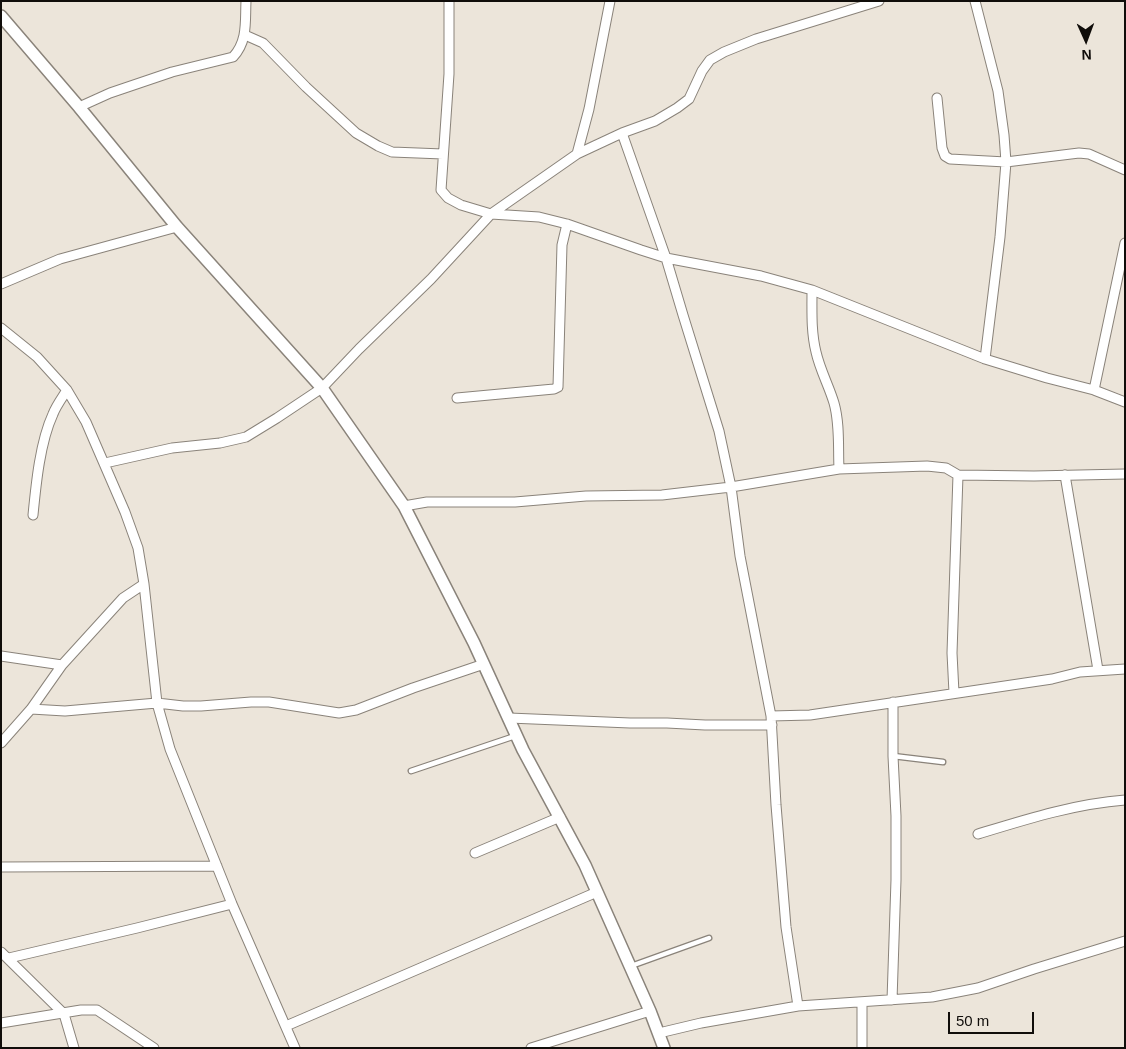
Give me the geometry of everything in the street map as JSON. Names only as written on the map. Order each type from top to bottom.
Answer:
[{"type":"street","points":[[79,107],[110,93],[172,72],[233,57],[240,50],[245,35],[246,1]]},
{"type":"street","points":[[449,1],[449,74],[441,190],[448,198],[461,205],[491,214],[538,217],[567,224],[666,258],[761,276],[812,290],[985,359],[1094,390],[1125,402]]},
{"type":"street","points":[[577,154],[589,109],[610,1]]},
{"type":"street","points":[[105,463],[172,448],[220,443],[246,437],[322,388],[431,279],[491,214],[577,154],[622,133],[655,121],[677,108],[689,99],[702,71],[710,60],[756,39],[879,1]]},
{"type":"street","points":[[975,1],[998,91],[1006,162],[1000,237],[985,359]]},
{"type":"street","points":[[1,16],[79,107],[177,227],[322,388],[404,506],[484,664],[516,736],[560,817],[597,892],[664,1048]]},
{"type":"street","points":[[245,35],[263,43],[306,87],[356,133],[392,152],[443,154]]},
{"type":"street","points":[[937,98],[942,148],[945,156],[950,160],[1006,162],[1080,153],[1089,154],[1125,170]]},
{"type":"street","points":[[622,133],[666,258],[719,431],[731,487],[740,556],[772,721],[776,805],[786,927],[798,1006]]},
{"type":"street","points":[[457,398],[554,390],[558,387],[562,245],[567,224]]},
{"type":"street","points":[[1,284],[60,259],[177,227]]},
{"type":"street","points":[[1094,390],[1125,243]]},
{"type":"street","points":[[812,290],[812,323],[815,351],[834,403],[837,419],[839,469]]},
{"type":"street","points":[[1,328],[37,357],[67,390],[86,422],[105,463],[138,548],[144,584],[157,703],[170,749],[232,904],[295,1048]]},
{"type":"street","points":[[33,515],[38,472],[47,431],[53,414],[67,390]]},
{"type":"street","points":[[404,506],[427,502],[514,502],[586,496],[662,495],[731,487],[839,469],[927,466],[946,468],[958,474],[1034,476],[1125,474]]},
{"type":"street","points":[[954,693],[952,653],[958,474]]},
{"type":"street","points":[[1065,475],[1098,670]]},
{"type":"street","points":[[1,743],[31,709],[62,665],[123,598],[144,584]]},
{"type":"street","points":[[1,656],[62,665]]},
{"type":"street","points":[[31,709],[65,711],[157,703],[201,706],[269,702],[339,712],[356,710],[484,664]]},
{"type":"street","points":[[509,718],[630,724],[667,722],[705,725],[772,721],[1052,679],[1080,672],[1125,669]]},
{"type":"street","points":[[892,1000],[896,880],[896,816],[892,756],[893,702]]},
{"type":"street","points":[[978,834],[1058,810],[1086,804],[1125,800]]},
{"type":"street","points":[[475,853],[560,817]]},
{"type":"street","points":[[1,866],[217,866]]},
{"type":"street","points":[[286,1026],[597,892]]},
{"type":"street","points":[[5,955],[137,928],[232,904]]},
{"type":"street","points":[[659,1033],[701,1023],[798,1006],[932,997],[978,988],[1125,941]]},
{"type":"street","points":[[5,955],[64,1014],[74,1048]]},
{"type":"street","points":[[862,1002],[862,1048]]},
{"type":"street","points":[[1,1023],[81,1010],[97,1010],[154,1048]]},
{"type":"street","points":[[531,1048],[650,1012]]},
{"type":"lane","points":[[411,771],[516,736]]},
{"type":"lane","points":[[892,756],[943,762]]},
{"type":"lane","points":[[630,966],[709,938]]}]
